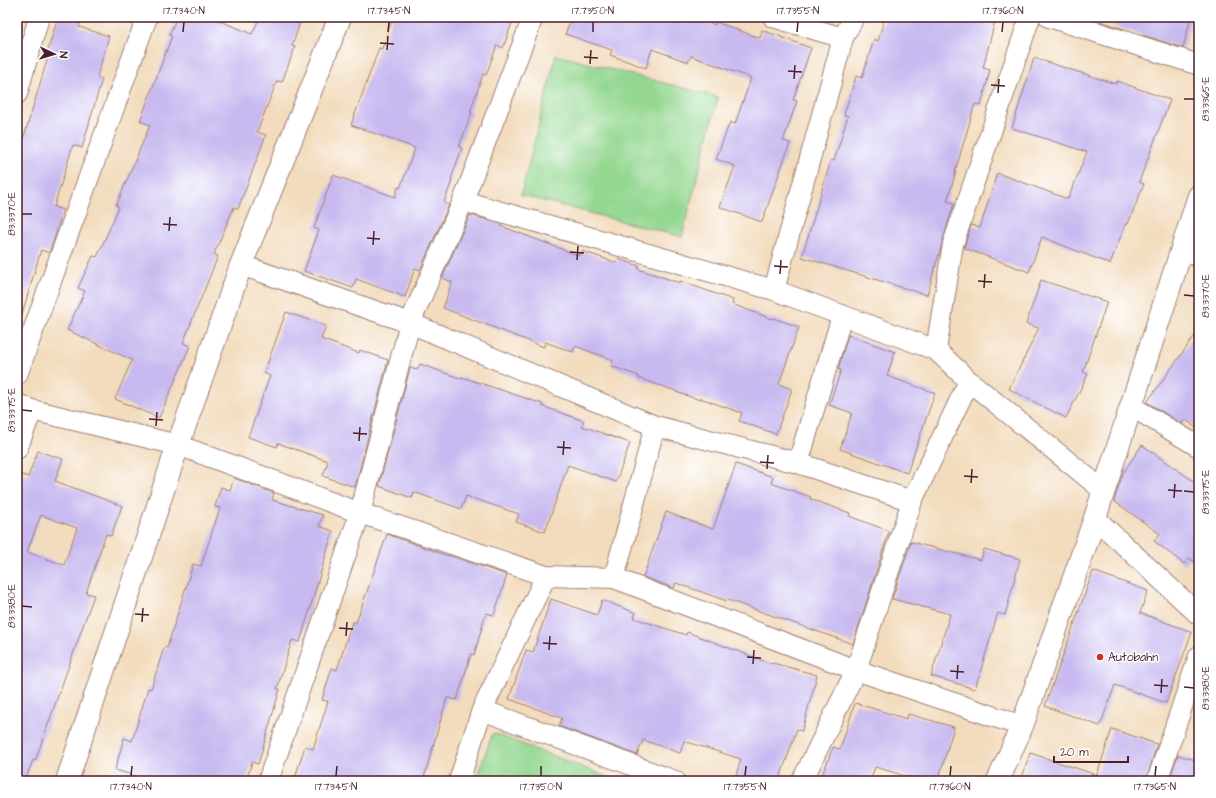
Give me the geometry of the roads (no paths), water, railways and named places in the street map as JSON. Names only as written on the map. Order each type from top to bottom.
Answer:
[{"type":"street","points":[[17,94],[40,17]]},
{"type":"street","points":[[17,375],[147,17]]},
{"type":"street","points":[[67,781],[178,445],[241,265],[340,17]]},
{"type":"street","points":[[268,781],[360,513],[410,323],[463,201],[533,17]]},
{"type":"street","points":[[773,17],[843,38]]},
{"type":"street","points":[[774,290],[843,38],[854,17]]},
{"type":"street","points":[[936,350],[952,244],[1030,17]]},
{"type":"street","points":[[1049,17],[1199,65]]},
{"type":"street","points":[[998,781],[1022,726],[1095,518],[1131,406],[1190,253],[1199,196]]},
{"type":"street","points":[[463,201],[774,290],[936,350],[969,381],[1104,491]]},
{"type":"street","points":[[241,265],[410,323],[655,426],[798,463],[912,501]]},
{"type":"street","points":[[798,463],[842,316]]},
{"type":"street","points":[[802,781],[856,670],[912,501],[969,381]]},
{"type":"street","points":[[1131,406],[1199,447]]},
{"type":"street","points":[[17,449],[24,407],[178,445],[360,513],[546,576],[614,578],[856,670],[1022,726]]},
{"type":"street","points":[[614,578],[655,426]]},
{"type":"street","points":[[1095,518],[1199,615]]},
{"type":"street","points":[[459,781],[482,710],[546,576]]},
{"type":"street","points":[[1157,781],[1199,656]]},
{"type":"street","points":[[482,710],[638,775],[675,781]]},
{"type":"place","name":"Autobahn","points":[[1100,657]]}]
